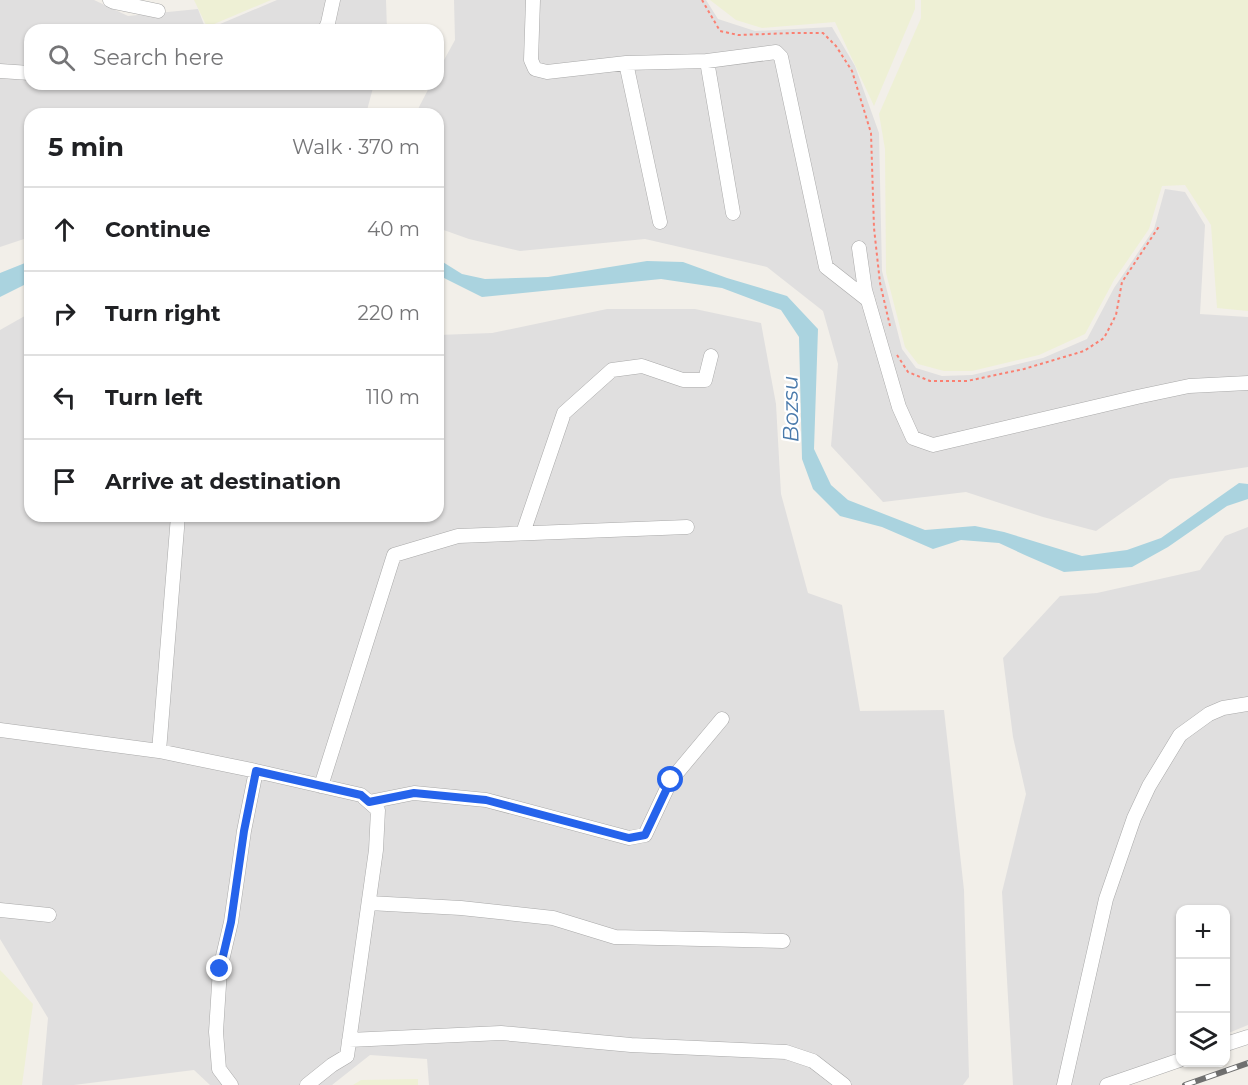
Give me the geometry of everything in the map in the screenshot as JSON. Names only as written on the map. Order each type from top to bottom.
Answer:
[{"type":"street","points":[[110,0],[158,11]]},
{"type":"street","points":[[328,24],[333,0]]},
{"type":"street","points":[[533,0],[531,60],[535,69],[547,72],[626,63],[707,61],[777,52],[781,57],[826,267],[868,300]]},
{"type":"street","points":[[707,61],[732,213]]},
{"type":"street","points":[[626,63],[660,222]]},
{"type":"street","points":[[0,71],[24,73]]},
{"type":"street","points":[[859,248],[865,290],[898,407],[913,438],[933,445],[1137,397],[1189,387],[1248,383]]},
{"type":"street","points":[[523,532],[564,413],[612,370],[642,366],[683,380],[705,380],[711,356]]},
{"type":"street","points":[[159,751],[178,522]]},
{"type":"street","points":[[321,786],[394,555],[458,536],[687,527]]},
{"type":"street","points":[[1064,1085],[1106,899],[1134,818],[1149,786],[1180,735],[1209,714],[1223,708],[1248,704]]},
{"type":"street","points":[[369,802],[414,793],[486,800],[629,838],[645,835],[671,780],[722,719]]},
{"type":"street","points":[[0,730],[159,751],[256,771],[361,795],[378,810],[376,850],[347,1056],[307,1085]]},
{"type":"street","points":[[231,1085],[219,1068],[216,1032],[220,969],[231,922],[244,831],[256,771]]},
{"type":"street","points":[[369,903],[460,908],[553,918],[615,937],[783,941]]},
{"type":"street","points":[[0,910],[49,915]]},
{"type":"street","points":[[350,1040],[501,1034],[631,1045],[786,1052],[813,1061],[843,1085]]},
{"type":"street","points":[[1230,1043],[1248,1036]]},
{"type":"street","points":[[1107,1085],[1176,1061]]},
{"type":"path","points":[[702,0],[720,31],[738,35],[823,33],[836,46],[852,71],[871,133],[874,228],[880,283],[891,330]]},
{"type":"path","points":[[896,353],[908,372],[930,381],[967,381],[1024,369],[1084,351],[1104,338],[1116,315],[1122,282],[1160,225]]},
{"type":"shaded area","points":[[0,0],[94,0],[128,16],[198,9],[204,24],[24,24],[24,90],[372,90],[368,108],[24,108],[24,239],[0,247]]},
{"type":"shaded area","points":[[277,0],[386,0],[387,24],[220,24]]},
{"type":"shaded area","points":[[454,0],[706,0],[718,19],[755,31],[832,27],[855,66],[879,133],[882,271],[902,349],[916,368],[942,376],[972,375],[1043,358],[1087,339],[1114,288],[1154,229],[1165,189],[1185,192],[1205,225],[1200,314],[1248,317],[1248,467],[1170,479],[1096,531],[1043,517],[966,492],[883,502],[831,446],[838,364],[823,311],[767,267],[645,239],[520,251],[469,239],[444,230],[444,108],[419,108],[428,90],[444,90],[444,60],[455,40]]},
{"type":"shaded area","points":[[607,309],[695,309],[761,323],[776,404],[781,494],[808,593],[842,605],[860,711],[944,710],[964,890],[969,1077],[963,1085],[429,1085],[427,1059],[370,1055],[332,1085],[210,1085],[194,1070],[74,1085],[42,1085],[48,1018],[0,939],[0,330],[24,316],[24,522],[444,522],[444,335],[492,333]]},
{"type":"shaded area","points":[[1248,527],[1248,1025],[1230,1032],[1230,905],[1176,905],[1176,1054],[1100,1085],[1013,1085],[1002,892],[1026,794],[1013,737],[1003,658],[1060,596],[1097,593],[1200,570],[1225,536]]},
{"type":"green space","points":[[194,0],[271,0],[214,24],[206,24]]},
{"type":"green space","points":[[710,0],[915,0],[915,9],[874,106],[835,22],[762,28],[736,20]]},
{"type":"green space","points":[[921,0],[1248,0],[1248,311],[1217,308],[1211,225],[1185,185],[1162,186],[1149,229],[1114,280],[1085,334],[1039,355],[972,371],[944,371],[918,364],[905,347],[886,273],[885,149],[879,114],[921,18]]},
{"type":"green space","points":[[0,970],[33,1004],[22,1085],[0,1085]]},
{"type":"green space","points":[[418,1079],[418,1085],[353,1085],[361,1080]]},
{"type":"water","name":"Bozsu","points":[[647,261],[683,262],[787,296],[818,329],[814,449],[831,485],[848,500],[925,530],[975,526],[1004,532],[1082,556],[1127,550],[1161,538],[1239,483],[1248,484],[1248,499],[1227,506],[1168,547],[1132,567],[1064,572],[999,543],[961,540],[933,549],[882,527],[840,516],[813,489],[802,459],[799,337],[781,310],[722,288],[661,279],[482,297],[444,278],[444,263],[462,274],[485,279],[548,277]]},
{"type":"water","points":[[24,263],[24,285],[0,297],[0,273]]},
{"type":"railway","points":[[1185,1085],[1248,1063]]},
{"type":"route","points":[[220,969],[231,922],[244,831],[256,771],[361,795],[369,802],[414,793],[486,800],[629,838],[645,835],[671,780]]}]
